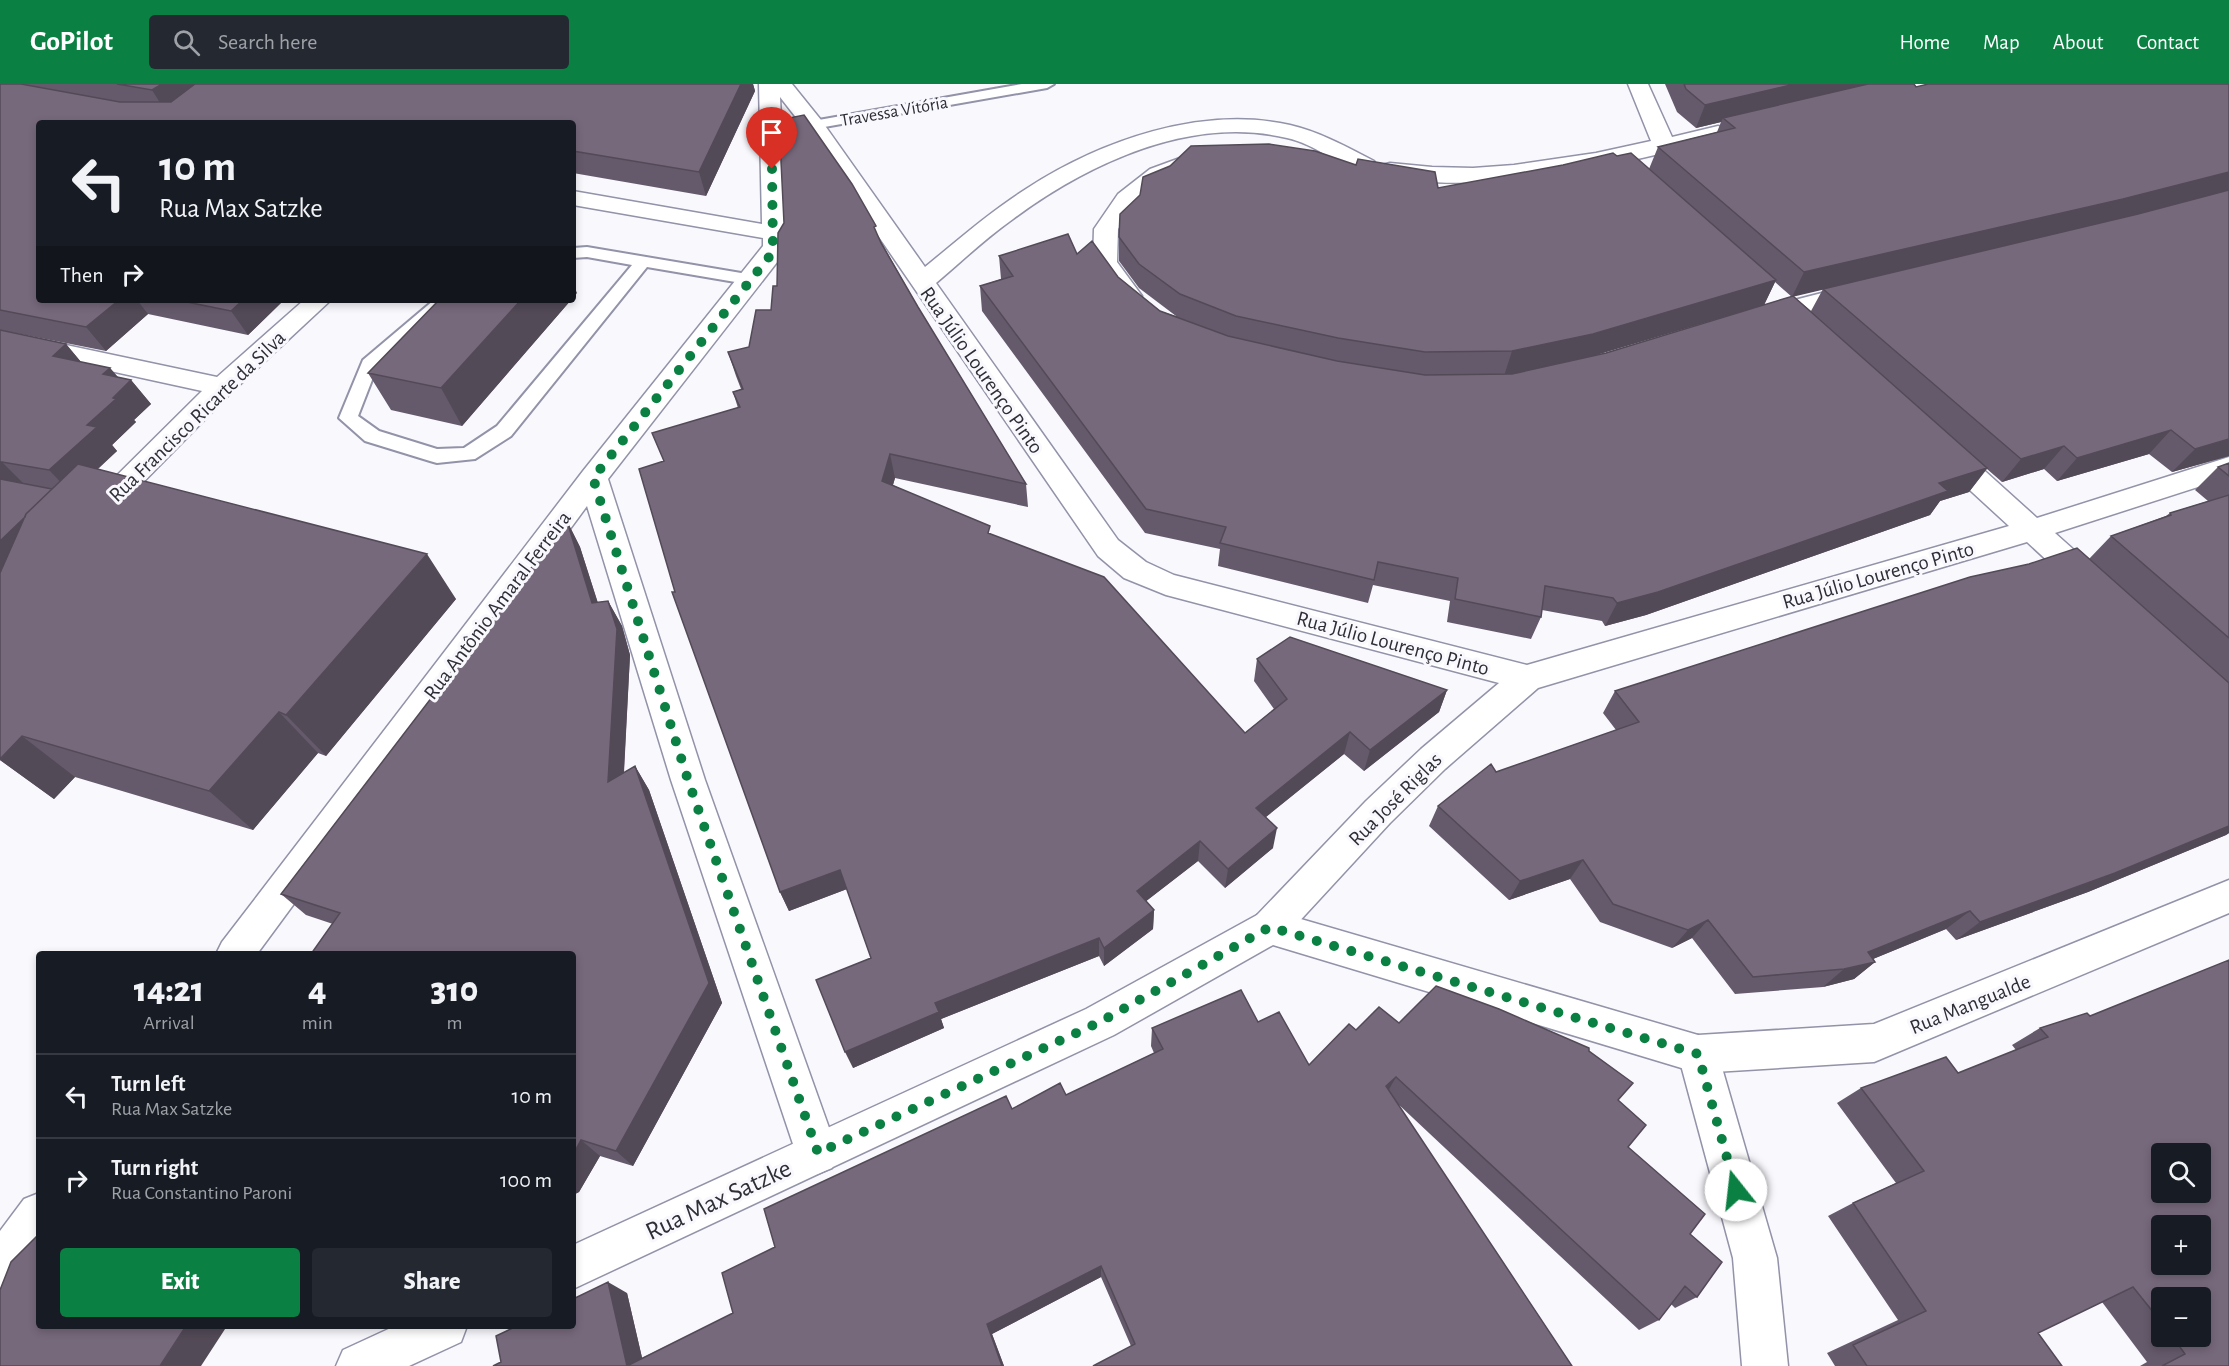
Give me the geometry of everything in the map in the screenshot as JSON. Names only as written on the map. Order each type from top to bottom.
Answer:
[{"type":"street","name":"Rua Antônio Amaral Ferreira","points":[[236,951],[593,478],[773,252],[769,84]]},
{"type":"street","name":"Rua Júlio Lourenço Pinto","points":[[781,84],[813,125],[1108,548],[1135,570],[1166,584],[1527,678],[2032,530],[2229,467]]},
{"type":"street","points":[[1638,84],[1664,145]]},
{"type":"street","points":[[1845,103],[1907,86]]},
{"type":"street","points":[[921,283],[1005,214],[1043,188],[1082,166],[1158,137],[1205,127],[1246,125],[1322,142],[1366,166]]},
{"type":"street","points":[[1300,156],[1410,173],[1472,176],[1543,170],[1733,129]]},
{"type":"street","points":[[1616,156],[1642,179]]},
{"type":"street","points":[[1145,308],[1128,295],[1105,262],[1106,229],[1126,199],[1158,174],[1203,157]]},
{"type":"street","points":[[576,199],[774,233]]},
{"type":"street","points":[[1763,286],[1815,332]]},
{"type":"street","points":[[1733,325],[1788,308],[1881,286]]},
{"type":"street","name":"Rua Francisco Ricarte da Silva","points":[[87,513],[316,303]]},
{"type":"street","points":[[0,339],[222,387]]},
{"type":"street","points":[[1928,435],[2109,599]]},
{"type":"street","points":[[593,478],[688,780],[818,1153]]},
{"type":"street","name":"Rua José Riglas","points":[[1270,927],[1378,812],[1433,759],[1527,678]]},
{"type":"street","name":"Rua Mangualde","points":[[1698,1054],[1874,1043],[2229,896]]},
{"type":"street","points":[[1270,927],[1698,1054],[1755,1258],[1765,1366]]},
{"type":"street","name":"Rua Max Satzke","points":[[576,1266],[1100,1022],[1270,927]]},
{"type":"street","points":[[0,1266],[36,1218]]},
{"type":"street","points":[[358,1366],[438,1329]]},
{"type":"lane","name":"Travessa Vitória","points":[[813,125],[1047,84]]},
{"type":"lane","points":[[576,253],[587,252],[753,280]]},
{"type":"lane","points":[[440,303],[369,364],[348,418],[372,436],[437,456],[468,454],[504,430],[643,262]]},
{"type":"building","points":[[0,84],[21,84],[120,102],[171,102],[195,84],[741,84],[699,172],[576,152],[576,120],[36,120],[36,303],[115,303],[86,327],[0,310]]},
{"type":"building","points":[[117,84],[162,84],[152,90]]},
{"type":"building","points":[[1684,84],[1795,84],[1705,105],[1686,89]]},
{"type":"building","points":[[1868,84],[1914,84],[1916,87],[1928,84],[2229,84],[2229,172],[2123,199],[1804,272],[1658,147],[1735,128],[1723,118]]},
{"type":"building","points":[[804,115],[852,184],[876,226],[874,227],[881,243],[918,307],[1026,484],[890,454],[882,481],[990,526],[988,533],[1104,577],[1245,733],[1287,699],[1257,659],[1290,637],[1447,690],[1370,750],[1350,732],[1256,808],[1277,828],[1228,869],[1200,841],[1137,891],[1154,910],[1104,948],[1099,938],[935,1003],[939,1012],[845,1052],[816,980],[871,958],[840,870],[780,892],[672,592],[675,592],[639,469],[664,461],[652,433],[740,407],[733,392],[743,389],[728,352],[749,347],[756,310],[771,310],[773,286],[777,286],[778,233],[784,223],[779,120]]},
{"type":"building","points":[[1269,144],[1315,151],[1356,165],[1358,159],[1435,172],[1438,188],[1563,165],[1613,153],[1617,156],[1631,153],[1776,280],[1593,334],[1512,351],[1425,352],[1338,338],[1236,316],[1180,294],[1139,264],[1119,237],[1120,214],[1140,195],[1143,177],[1170,166],[1191,146]]},
{"type":"building","points":[[2229,190],[2229,439],[2195,449],[2171,430],[2077,458],[2064,446],[2021,459],[1823,289],[2138,214]]},
{"type":"building","points":[[1068,234],[1077,254],[1092,241],[1118,277],[1160,311],[1228,336],[1337,361],[1425,375],[1512,374],[1606,353],[1793,296],[1987,468],[1939,483],[1948,491],[1658,592],[1617,603],[1613,598],[1545,586],[1541,617],[1455,599],[1458,578],[1378,562],[1374,580],[1220,543],[1226,527],[1146,509],[980,286],[1013,276],[999,256]]},
{"type":"building","points":[[192,303],[240,303],[231,311]]},
{"type":"building","points":[[436,303],[518,303],[441,388],[368,373]]},
{"type":"building","points":[[0,330],[66,344],[53,356],[110,368],[103,374],[131,380],[113,398],[116,399],[87,425],[97,427],[49,470],[0,462]]},
{"type":"building","points":[[2229,463],[2229,476],[2218,467]]},
{"type":"building","points":[[78,464],[427,554],[286,715],[279,712],[209,791],[22,736],[0,759],[0,573],[26,514]]},
{"type":"building","points":[[0,479],[52,489],[0,541]]},
{"type":"building","points":[[2229,495],[2229,638],[2111,536],[2171,515],[2170,513]]},
{"type":"building","points":[[567,521],[592,603],[608,601],[617,629],[608,782],[635,766],[709,983],[616,1151],[581,1140],[576,1149],[576,951],[313,951],[340,913],[281,894]]},
{"type":"building","points":[[2077,548],[2229,683],[2229,826],[2115,873],[1980,922],[1970,911],[1868,952],[1875,962],[1844,969],[1753,977],[1708,920],[1688,930],[1613,904],[1583,860],[1520,881],[1438,806],[1491,764],[1496,772],[1639,722],[1615,691],[1970,577],[2029,564]]},
{"type":"building","points":[[2229,960],[2229,1366],[2162,1366],[2185,1354],[2180,1347],[2211,1347],[2211,1287],[2151,1287],[2151,1309],[2133,1287],[2038,1333],[2062,1366],[1867,1366],[1853,1345],[1926,1311],[1853,1203],[1924,1171],[1861,1088],[1946,1057],[1958,1073],[2048,1037],[2040,1028],[2087,1013],[2090,1016]]},
{"type":"building","points":[[1436,986],[1499,1009],[1589,1048],[1589,1051],[1633,1083],[1618,1100],[1646,1125],[1628,1147],[1705,1214],[1690,1234],[1722,1262],[1697,1297],[1685,1286],[1659,1320],[1396,1077],[1386,1086],[1572,1366],[1093,1366],[1135,1344],[1101,1266],[987,1324],[1002,1366],[627,1366],[733,1313],[722,1273],[775,1247],[764,1209],[1006,1096],[1012,1109],[1060,1083],[1066,1095],[1163,1049],[1152,1028],[1241,990],[1258,1022],[1279,1012],[1309,1065],[1349,1024],[1356,1030],[1379,1007],[1399,1023]]},
{"type":"building","points":[[36,1237],[36,1329],[184,1329],[160,1366],[0,1366],[0,1290],[11,1262]]},
{"type":"building","points":[[608,1282],[627,1366],[493,1366],[501,1362],[496,1336],[511,1329],[576,1329],[576,1298]]},
{"type":"route","points":[[772,169],[775,246],[773,252],[593,478],[688,780],[818,1153],[1100,1022],[1270,927],[1698,1054],[1736,1190]]}]
